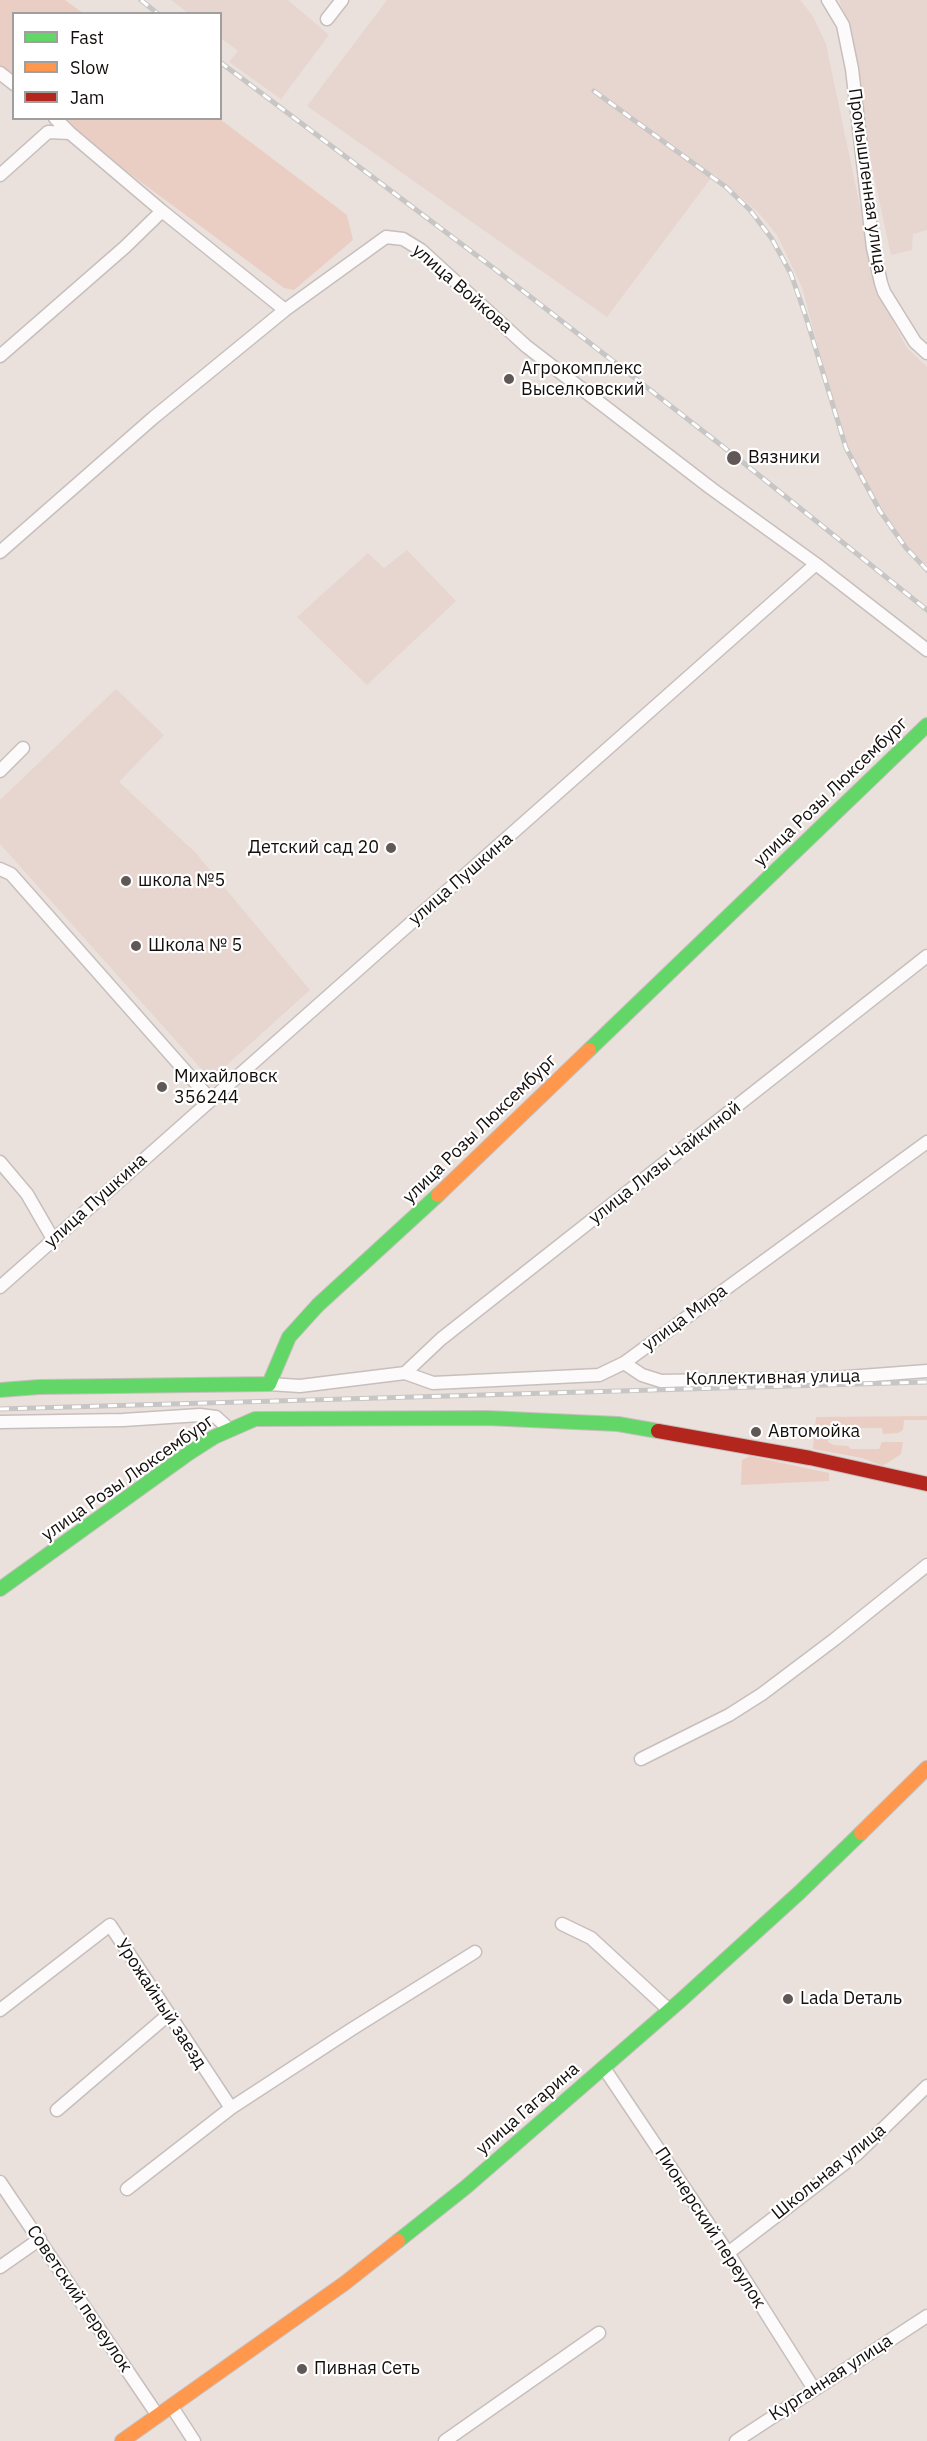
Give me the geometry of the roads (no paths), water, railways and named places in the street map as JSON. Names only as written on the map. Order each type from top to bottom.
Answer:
[{"type":"main road","name":"улица Розы Люксембург","points":[[0,1390],[39,1387],[269,1384],[289,1336],[318,1305],[425,1207],[927,725]]},
{"type":"main road","name":"улица Розы Люксембург","points":[[0,1589],[189,1453],[229,1429],[255,1419],[487,1418],[618,1424],[810,1458],[927,1484]]},
{"type":"main road","name":"улица Гагарина","points":[[122,2441],[345,2283],[466,2187],[604,2068],[800,1892],[927,1768]]},
{"type":"street","points":[[327,19],[342,0]]},
{"type":"street","name":"Промышленная улица","points":[[828,0],[843,25],[852,69],[873,248],[881,283],[884,292],[915,342],[927,353]]},
{"type":"street","points":[[0,73],[12,82]]},
{"type":"street","points":[[57,120],[162,211],[285,310]]},
{"type":"street","points":[[0,175],[48,132],[70,133]]},
{"type":"street","points":[[0,356],[125,247],[162,211]]},
{"type":"street","name":"улица Войкова","points":[[0,552],[153,418],[285,310],[386,237],[403,239],[421,250],[526,346],[645,439],[816,564]]},
{"type":"street","points":[[816,564],[927,650]]},
{"type":"street","name":"улица Пушкина","points":[[0,1287],[816,564]]},
{"type":"street","points":[[0,771],[23,748]]},
{"type":"street","points":[[0,868],[11,874],[210,1100]]},
{"type":"street","name":"улица Лизы Чайкиной","points":[[405,1373],[441,1339],[927,956]]},
{"type":"street","name":"улица Мира","points":[[405,1373],[433,1383],[599,1375],[624,1363],[927,1142]]},
{"type":"street","points":[[0,1162],[27,1194],[53,1239]]},
{"type":"street","name":"Коллективная улица","points":[[624,1363],[642,1375],[661,1381],[834,1378],[927,1371]]},
{"type":"street","points":[[269,1384],[300,1386],[405,1373]]},
{"type":"street","points":[[0,1422],[200,1416],[216,1417],[229,1429]]},
{"type":"street","points":[[640,1759],[729,1715],[762,1694],[836,1639],[927,1565]]},
{"type":"street","points":[[562,1924],[591,1938],[669,2010]]},
{"type":"street","name":"Урожайный заезд","points":[[0,2010],[110,1925],[231,2108]]},
{"type":"street","points":[[127,2189],[231,2108],[352,2028],[475,1952]]},
{"type":"street","points":[[57,2110],[168,2015]]},
{"type":"street","name":"Пионерский переулок","points":[[604,2068],[728,2253],[814,2389]]},
{"type":"street","name":"Школьная улица","points":[[728,2253],[856,2154],[927,2086]]},
{"type":"street","name":"Советский переулок","points":[[0,2182],[158,2416]]},
{"type":"street","points":[[0,2267],[40,2239]]},
{"type":"street","name":"Курганная улица","points":[[736,2441],[927,2316]]},
{"type":"street","points":[[445,2441],[599,2333]]},
{"type":"street","points":[[172,2407],[194,2441]]},
{"type":"railway","points":[[141,0],[156,12]]},
{"type":"railway","points":[[222,64],[496,270],[735,456],[927,610]]},
{"type":"railway","points":[[594,91],[726,187],[750,210],[772,239],[791,274],[846,448],[880,511],[906,548],[927,570]]},
{"type":"railway","points":[[0,1409],[927,1382]]},
{"type":"place","name":"Агрокомплекс Выселковский","points":[[509,379]]},
{"type":"place","name":"Вязники","points":[[734,458]]},
{"type":"place","name":"Детский сад 20","points":[[391,848]]},
{"type":"place","name":"школа №5","points":[[126,881]]},
{"type":"place","name":"Школа № 5","points":[[136,946]]},
{"type":"place","name":"Михайловск 356244","points":[[162,1087]]},
{"type":"place","name":"Автомойка","points":[[756,1432]]},
{"type":"place","name":"Lada Dеталь","points":[[788,1999]]},
{"type":"place","name":"Пивная Сеть","points":[[302,2369]]}]
